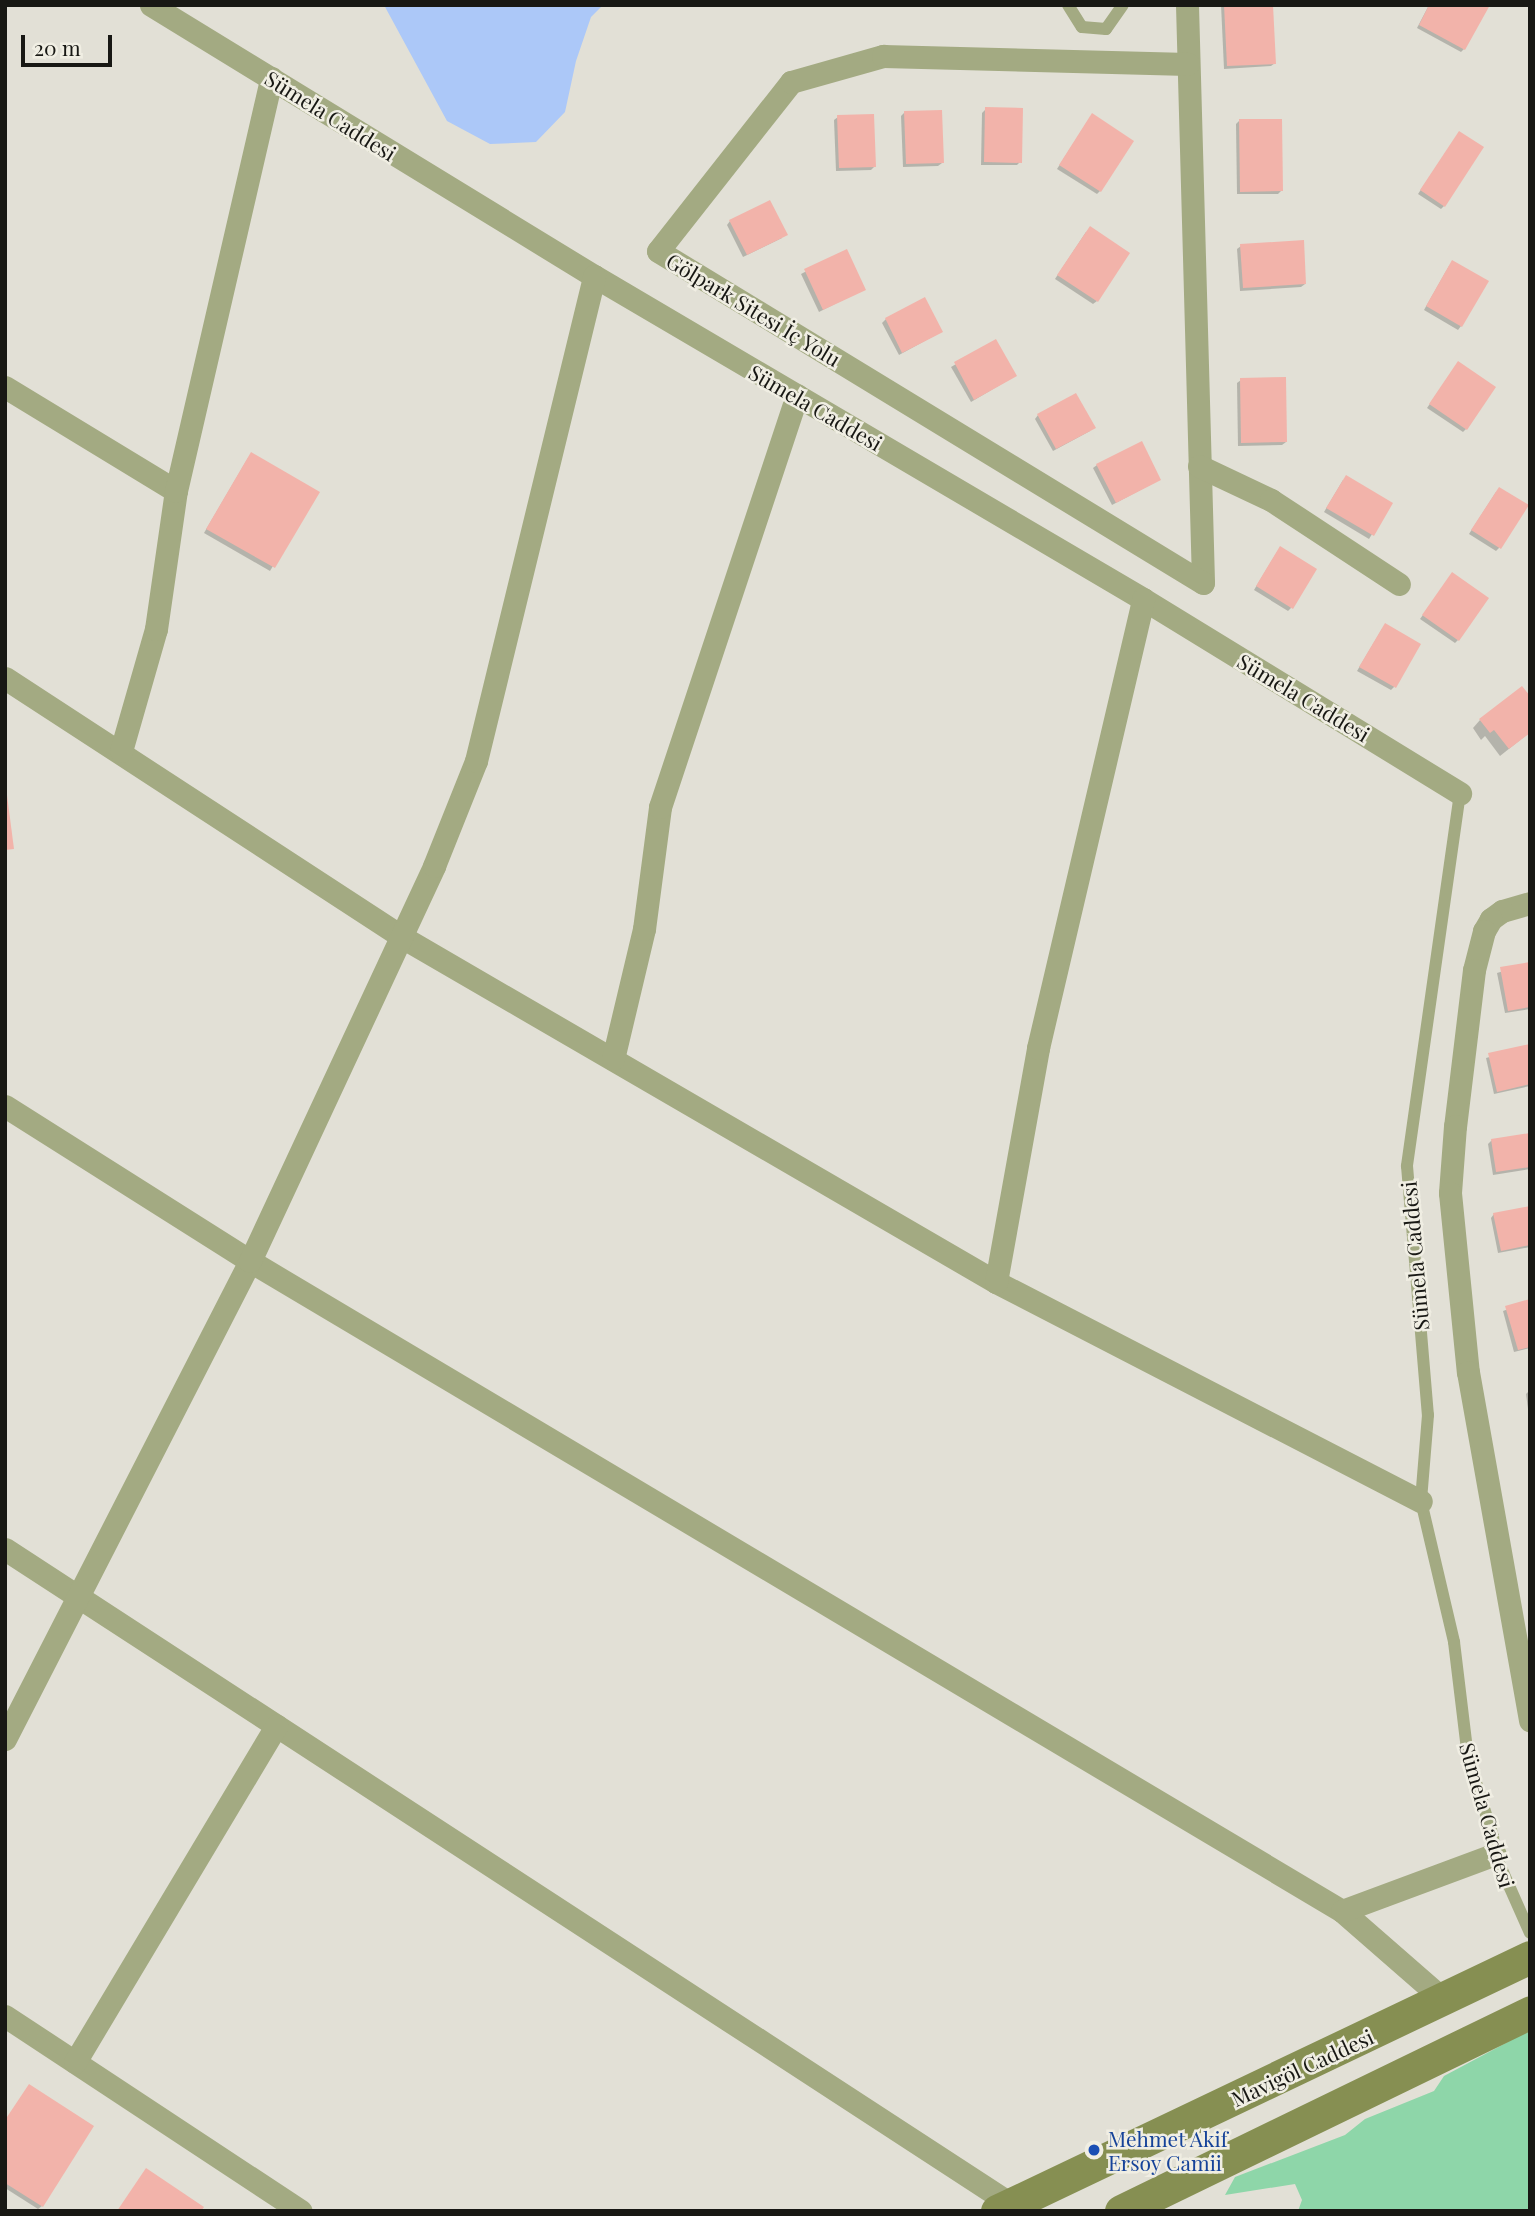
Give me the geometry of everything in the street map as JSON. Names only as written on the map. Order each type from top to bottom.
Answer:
[{"type":"main road","name":"Mavigöl Caddesi","points":[[1004,2207],[1530,1957]]},
{"type":"main road","points":[[1121,2211],[1530,2012]]},
{"type":"street","name":"Sümela Caddesi","points":[[151,5],[594,276],[1143,599],[1460,793]]},
{"type":"street","name":"Gölpark Sitesi İç Yolu","points":[[1187,5],[1203,583],[658,251],[791,82],[883,56],[1188,64]]},
{"type":"street","points":[[121,751],[156,629],[176,491],[271,78]]},
{"type":"street","points":[[5,1739],[250,1261],[434,866],[476,761],[594,276]]},
{"type":"street","points":[[5,387],[176,491]]},
{"type":"street","points":[[613,1059],[644,929],[660,807],[797,396]]},
{"type":"street","points":[[1199,466],[1271,500],[1399,584]]},
{"type":"street","points":[[996,1282],[1038,1048],[1143,599]]},
{"type":"street","points":[[5,678],[121,751],[402,937],[996,1282],[1421,1501]]},
{"type":"street","points":[[1530,903],[1502,911],[1491,919],[1484,931],[1474,970],[1455,1126],[1450,1193],[1468,1372],[1530,1721]]},
{"type":"street","points":[[5,1106],[250,1261],[1342,1911],[1444,2000]]},
{"type":"street","points":[[5,1549],[1004,2207]]},
{"type":"street","points":[[75,2062],[276,1726]]},
{"type":"street","points":[[1342,1911],[1495,1854]]},
{"type":"street","points":[[5,2016],[302,2211]]},
{"type":"lane","points":[[1068,5],[1082,27],[1106,29],[1123,5]]},
{"type":"lane","name":"Sümela Caddesi","points":[[1460,793],[1407,1166],[1428,1415],[1421,1501],[1454,1642],[1468,1757],[1493,1837],[1495,1854],[1530,1933]]},
{"type":"green space","points":[[1530,2030],[1530,2211],[1298,2211],[1302,2200],[1295,2184],[1225,2195],[1235,2177],[1345,2135],[1365,2119],[1434,2091],[1444,2076]]},
{"type":"water","points":[[384,5],[603,5],[591,17],[576,61],[565,112],[536,142],[490,144],[447,121]]},
{"type":"building","points":[[1224,5],[1273,5],[1276,64],[1227,66]]},
{"type":"building","points":[[1429,5],[1490,5],[1465,50],[1419,25]]},
{"type":"building","points":[[985,107],[1023,108],[1022,163],[984,162]]},
{"type":"building","points":[[942,110],[944,163],[906,164],[904,111]]},
{"type":"building","points":[[1092,113],[1134,141],[1101,192],[1059,165]]},
{"type":"building","points":[[874,114],[876,167],[839,168],[837,115]]},
{"type":"building","points":[[1239,119],[1282,119],[1283,191],[1240,192]]},
{"type":"building","points":[[1459,131],[1484,147],[1445,207],[1420,190]]},
{"type":"building","points":[[770,200],[788,235],[747,255],[729,220]]},
{"type":"building","points":[[1090,226],[1130,253],[1098,302],[1057,275]]},
{"type":"building","points":[[1304,240],[1306,284],[1243,288],[1240,244]]},
{"type":"building","points":[[847,249],[866,290],[823,310],[804,269]]},
{"type":"building","points":[[1452,260],[1489,281],[1462,327],[1426,306]]},
{"type":"building","points":[[925,297],[943,332],[902,353],[885,318]]},
{"type":"building","points":[[996,339],[1017,376],[974,400],[954,362]]},
{"type":"building","points":[[1458,361],[1496,387],[1467,430],[1429,404]]},
{"type":"building","points":[[1286,377],[1287,442],[1241,443],[1240,378]]},
{"type":"building","points":[[1076,393],[1096,428],[1056,449],[1037,414]]},
{"type":"building","points":[[1142,441],[1161,480],[1116,503],[1096,464]]},
{"type":"building","points":[[251,452],[320,492],[275,568],[206,529]]},
{"type":"building","points":[[1346,475],[1393,503],[1374,536],[1326,508]]},
{"type":"building","points":[[1499,487],[1529,505],[1501,549],[1471,530]]},
{"type":"building","points":[[1280,546],[1317,569],[1293,609],[1256,586]]},
{"type":"building","points":[[1452,572],[1489,598],[1459,641],[1422,615]]},
{"type":"building","points":[[1385,623],[1421,644],[1396,688],[1359,667]]},
{"type":"building","points":[[1522,686],[1530,696],[1530,733],[1509,749],[1494,730],[1490,733],[1479,719]]},
{"type":"building","points":[[7,795],[14,849],[5,850],[5,796]]},
{"type":"building","points":[[1530,962],[1530,1007],[1508,1011],[1500,967]]},
{"type":"building","points":[[1530,1044],[1530,1084],[1497,1092],[1488,1053]]},
{"type":"building","points":[[1530,1133],[1530,1167],[1496,1172],[1491,1139]]},
{"type":"building","points":[[1530,1206],[1530,1245],[1501,1251],[1493,1213]]},
{"type":"building","points":[[1530,1299],[1530,1347],[1518,1350],[1505,1306]]},
{"type":"building","points":[[29,2084],[94,2126],[43,2207],[5,2183],[5,2120]]},
{"type":"building","points":[[146,2168],[204,2207],[201,2211],[117,2211]]},
{"type":"place","name":"Mehmet Akif Ersoy Camii","points":[[1094,2150]]}]
